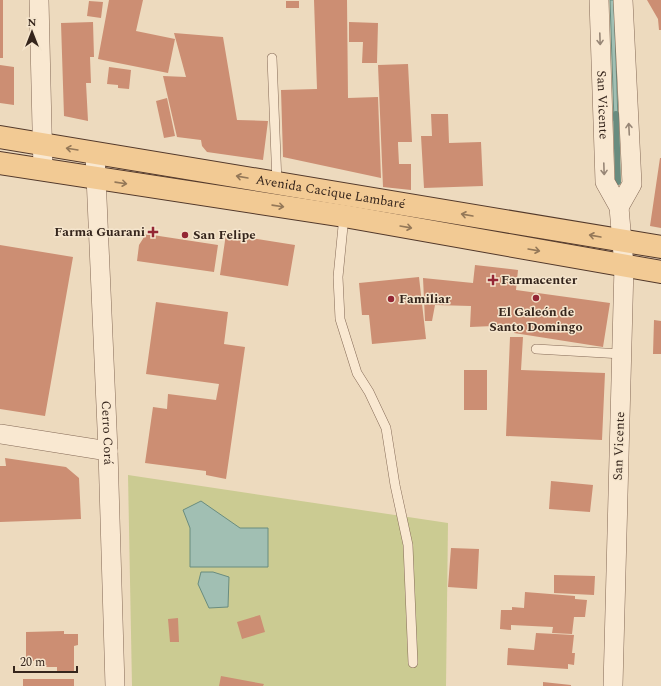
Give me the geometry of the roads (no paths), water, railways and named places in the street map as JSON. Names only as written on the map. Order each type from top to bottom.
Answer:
[{"type":"main road","name":"Avenida Cacique Lambaré","points":[[0,137],[277,183],[346,205],[624,266],[661,272]]},
{"type":"main road","name":"Avenida Cacique Lambaré","points":[[0,163],[97,179],[346,205],[661,247]]},
{"type":"street","points":[[39,0],[43,170]]},
{"type":"street","name":"San Vicente","points":[[599,0],[605,182],[619,207],[624,266],[613,686]]},
{"type":"street","name":"San Vicente","points":[[619,207],[632,184],[623,0]]},
{"type":"street","name":"Cerro Corá","points":[[95,153],[108,451],[115,686]]},
{"type":"street","points":[[0,434],[108,451]]},
{"type":"lane","points":[[272,58],[277,183]]},
{"type":"lane","points":[[346,205],[338,276],[340,319],[357,373],[369,392],[386,428],[395,485],[408,544],[413,662]]},
{"type":"lane","points":[[536,349],[622,354]]},
{"type":"waterway","points":[[616,114],[618,182]]},
{"type":"place","name":"Farma Guarani","points":[[153,232]]},
{"type":"place","name":"San Felipe","points":[[185,235]]},
{"type":"place","name":"Farmacenter","points":[[493,280]]},
{"type":"place","name":"El Galeón de Santo Domingo","points":[[536,298]]},
{"type":"place","name":"Familiar","points":[[391,299]]}]
